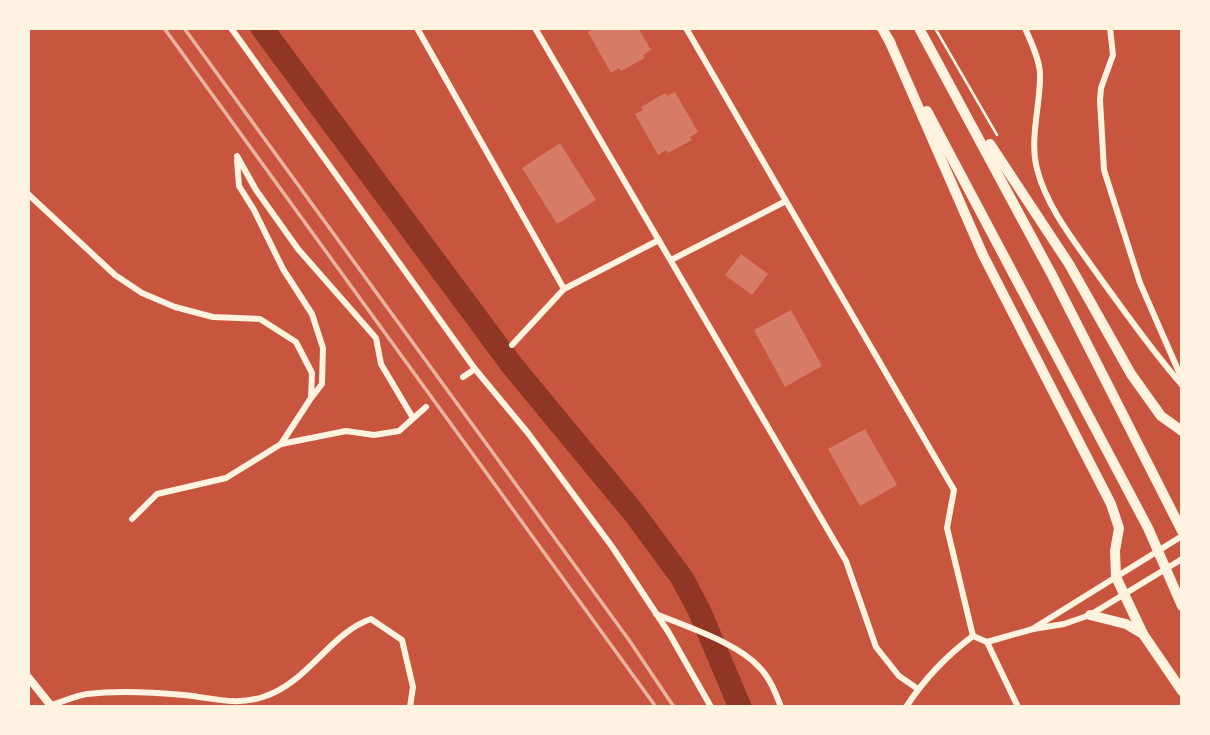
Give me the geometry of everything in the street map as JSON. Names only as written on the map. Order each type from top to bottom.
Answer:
[{"type":"highway","points":[[882,28],[1148,528],[1182,606]]},
{"type":"highway","points":[[919,28],[1016,185],[1069,264],[1131,374],[1161,416],[1182,431]]},
{"type":"highway","points":[[889,40],[983,255],[1111,504],[1119,528],[1115,551],[1116,577],[1124,595],[1143,634],[1182,691]]},
{"type":"highway","points":[[940,63],[1052,275],[1182,534]]},
{"type":"highway","points":[[1090,615],[1126,624],[1143,634]]},
{"type":"street","points":[[231,28],[475,369],[528,433],[597,527],[656,614],[711,707]]},
{"type":"street","points":[[417,28],[564,289]]},
{"type":"street","points":[[535,28],[846,561],[876,647],[899,676],[918,689]]},
{"type":"street","points":[[686,28],[954,490],[947,528],[973,636]]},
{"type":"street","points":[[1025,28],[1040,72],[1035,123],[1036,166],[1044,190],[1068,232],[1154,354],[1182,385]]},
{"type":"street","points":[[1110,28],[1113,55],[1101,88],[1100,100],[1104,170],[1140,283],[1182,379]]},
{"type":"street","points":[[281,444],[322,384],[323,348],[312,314],[283,269],[239,186],[237,156],[256,190],[298,249],[376,338],[381,363],[413,418]]},
{"type":"street","points":[[28,194],[115,275],[142,293],[175,307],[213,317],[260,319],[296,342],[312,373],[311,398]]},
{"type":"street","points":[[671,260],[786,201]]},
{"type":"street","points":[[512,345],[564,289],[659,240]]},
{"type":"street","points":[[463,377],[475,369]]},
{"type":"street","points":[[132,519],[157,494],[226,478],[281,444],[345,431],[374,435],[400,430],[426,407]]},
{"type":"street","points":[[1033,629],[1182,534]]},
{"type":"street","points":[[973,636],[987,642],[1033,629],[1064,624],[1090,615],[1182,559]]},
{"type":"street","points":[[656,614],[737,650],[760,667],[781,707]]},
{"type":"street","points":[[30,683],[51,706],[84,694],[130,691],[186,695],[238,703],[265,697],[298,680],[357,624],[371,619],[402,640],[413,687],[410,707]]},
{"type":"street","points":[[906,707],[946,657],[973,636]]},
{"type":"street","points":[[987,642],[1018,707]]},
{"type":"building","points":[[596,28],[638,28],[651,50],[643,55],[645,58],[621,71],[619,68],[611,73],[588,32]]},
{"type":"building","points":[[675,92],[698,132],[690,137],[692,140],[668,153],[666,150],[658,155],[635,114],[643,110],[641,107],[665,93],[667,96]]},
{"type":"building","points":[[560,143],[596,200],[557,224],[522,168]]},
{"type":"building","points":[[741,254],[768,274],[752,295],[725,275]]},
{"type":"building","points":[[791,310],[822,366],[785,387],[754,330]]},
{"type":"building","points":[[865,429],[897,485],[860,506],[828,449]]},
{"type":"waterway","points":[[262,28],[511,364],[634,513],[682,578],[699,610],[740,707]]},
{"type":"railway","points":[[164,28],[656,707]]},
{"type":"railway","points":[[184,28],[629,640],[674,707]]}]
